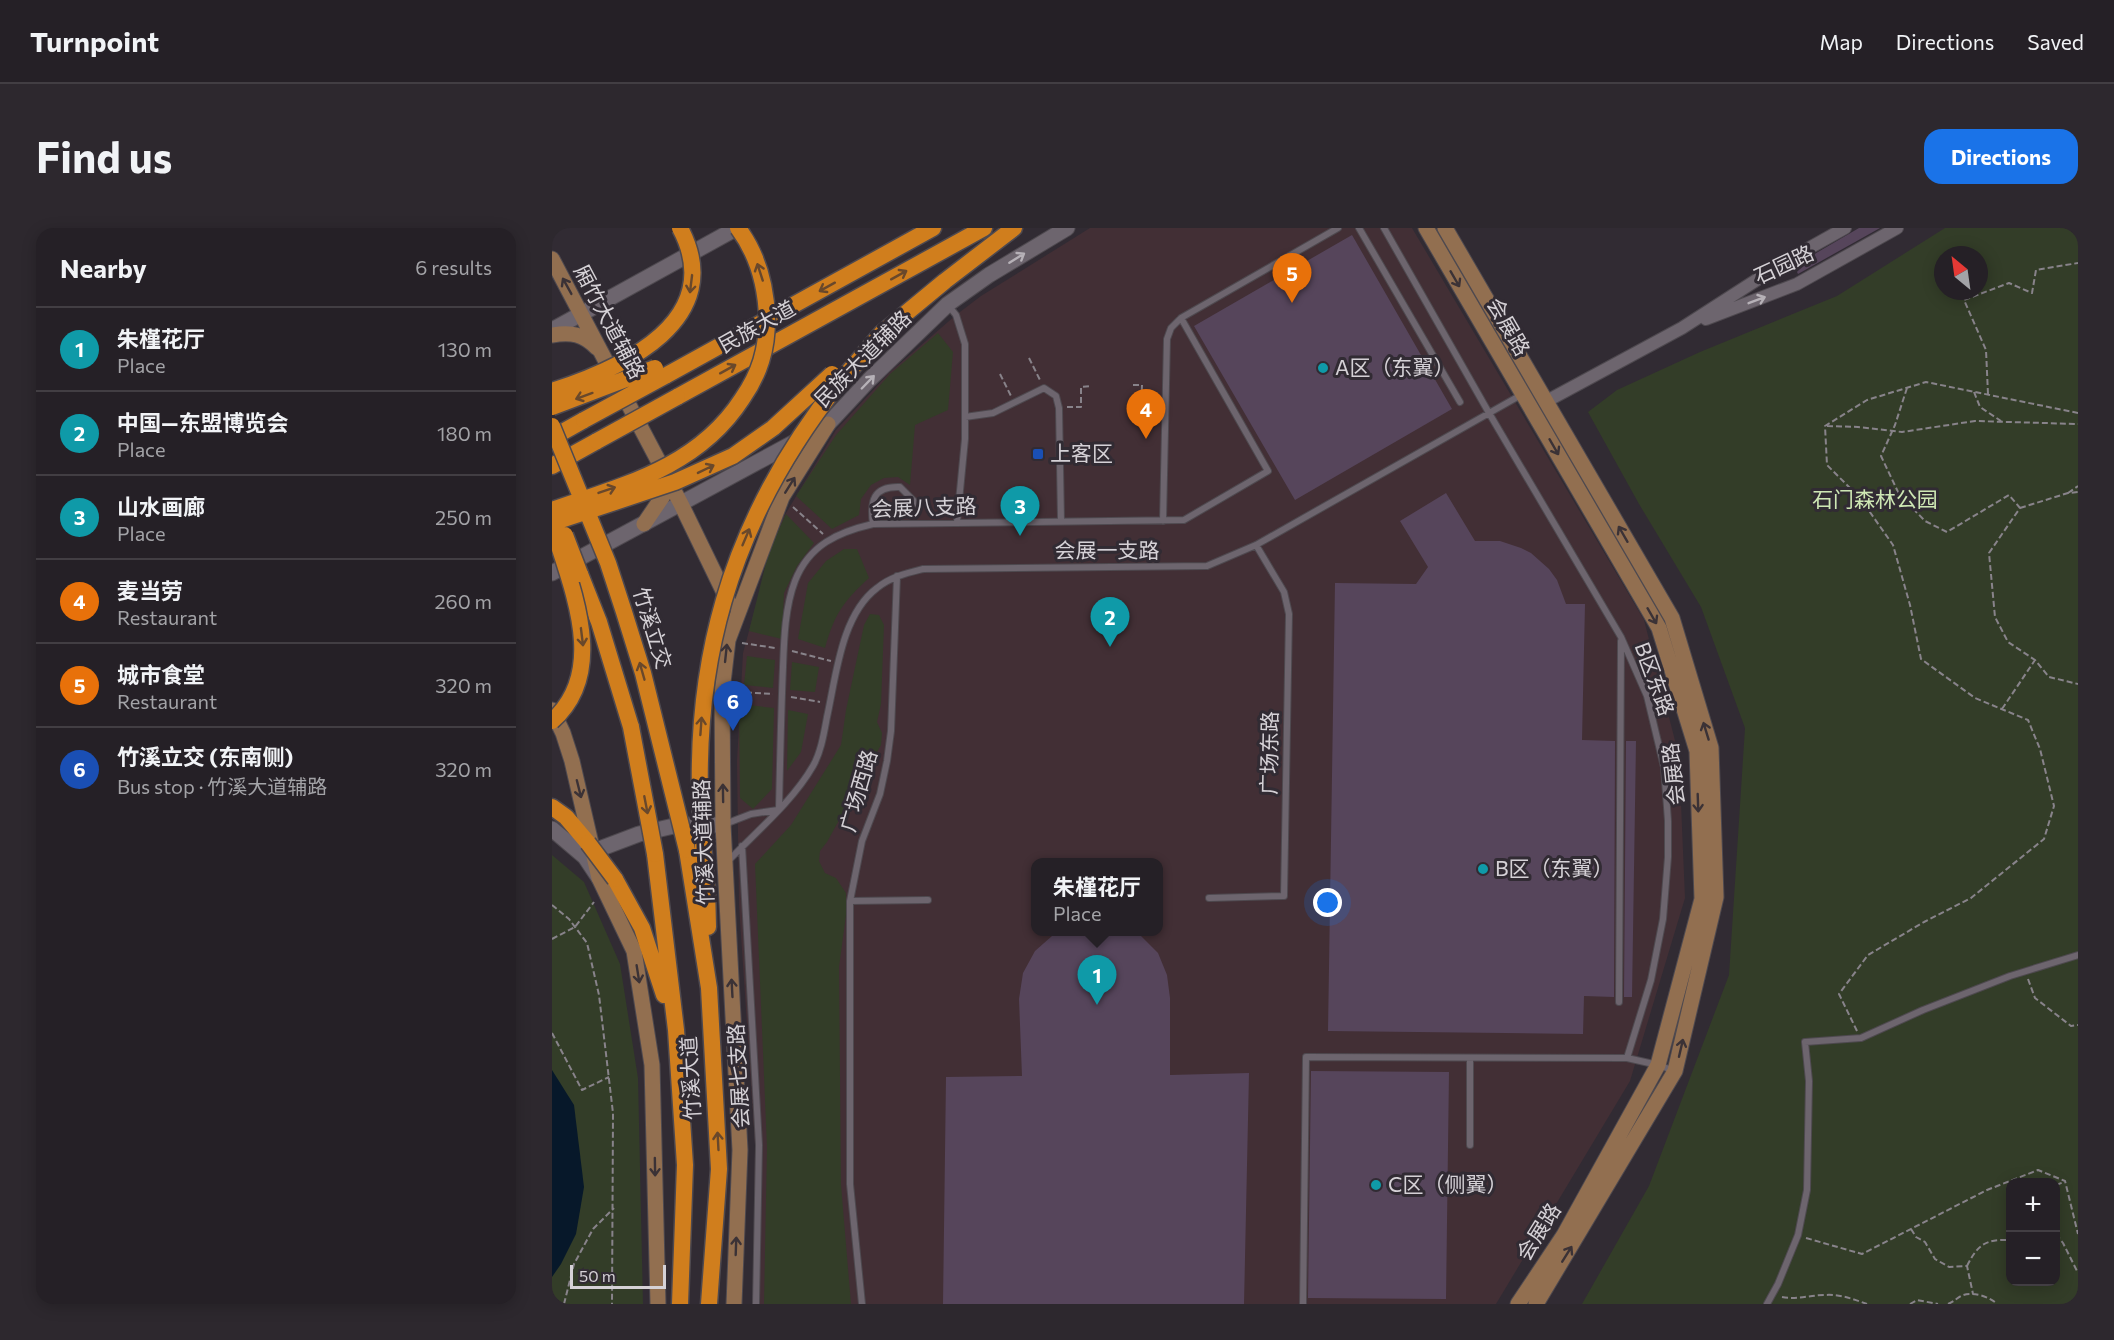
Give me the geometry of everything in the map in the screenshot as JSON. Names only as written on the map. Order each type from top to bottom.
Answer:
[{"type":"highway","points":[[552,391],[634,356],[674,324],[692,288],[691,257],[680,228]]},
{"type":"highway","points":[[552,510],[633,481],[684,456],[714,435],[726,423],[741,401],[759,372],[767,332],[763,276],[746,239],[737,228]]},
{"type":"highway","name":"民族大道","points":[[660,372],[798,303],[933,228]]},
{"type":"highway","name":"民族大道","points":[[552,466],[984,228]]},
{"type":"highway","points":[[552,721],[563,710],[576,687],[581,672],[583,641],[577,608],[552,524],[675,482],[713,466],[755,442],[835,378],[917,303],[1014,228]]},
{"type":"highway","points":[[574,477],[552,409],[660,372]]},
{"type":"highway","points":[[552,438],[660,372]]},
{"type":"highway","points":[[695,848],[701,720],[711,647],[723,598],[745,539],[771,484],[835,378]]},
{"type":"highway","name":"竹溪立交","points":[[552,426],[608,563],[695,848]]},
{"type":"highway","name":"竹溪大道","points":[[552,500],[598,622],[631,727],[655,854],[676,1030],[685,1166],[680,1304]]},
{"type":"highway","points":[[552,807],[566,817],[591,847],[606,882],[642,927],[676,1030]]},
{"type":"highway","points":[[552,820],[591,847]]},
{"type":"highway","name":"竹溪大道","points":[[695,848],[707,888],[709,988],[719,1169],[709,1304]]},
{"type":"main road","name":"会展路","points":[[1426,228],[1659,628],[1696,751],[1702,899],[1658,1065],[1564,1235],[1518,1304]]},
{"type":"main road","name":"会展路","points":[[1445,228],[1672,618],[1711,748],[1716,897],[1676,1071],[1536,1304]]},
{"type":"main road","name":"厢竹大道辅路","points":[[552,259],[656,455]]},
{"type":"main road","points":[[552,335],[575,333],[589,339],[604,355]]},
{"type":"main road","name":"竹溪大道辅路","points":[[734,1304],[740,1150],[723,825],[722,691],[728,640],[782,497],[828,424]]},
{"type":"main road","points":[[656,455],[736,617]]},
{"type":"main road","points":[[644,524],[663,496],[664,479],[656,455]]},
{"type":"main road","points":[[552,710],[563,733],[572,761],[591,847]]},
{"type":"main road","points":[[606,882],[634,951],[652,1065],[658,1304]]},
{"type":"street","points":[[552,330],[737,228]]},
{"type":"street","name":"民族大道辅路","points":[[552,573],[828,424],[869,380],[948,304],[989,275],[1067,228]]},
{"type":"street","name":"石园路","points":[[1545,402],[1682,328],[1786,261],[1845,228]]},
{"type":"street","name":"石园路","points":[[1682,328],[1797,284],[1897,228]]},
{"type":"street","points":[[591,847],[678,825],[723,825]]},
{"type":"street","points":[[552,829],[585,857],[606,882]]},
{"type":"lane","points":[[1163,521],[1167,339],[1171,328],[1181,318],[1338,228]]},
{"type":"lane","points":[[1359,228],[1460,402]]},
{"type":"lane","name":"B区东路","points":[[1384,228],[1489,413],[1621,637],[1647,696],[1664,767],[1668,821],[1663,919],[1651,980],[1627,1058]]},
{"type":"lane","points":[[948,304],[956,315],[965,344],[965,439],[957,522]]},
{"type":"lane","name":"会展八支路","points":[[779,810],[782,695],[788,608],[795,580],[809,558],[828,539],[847,530],[873,524],[1184,520],[1268,471],[1181,318]]},
{"type":"lane","points":[[965,417],[993,413],[1044,388],[1056,396],[1059,408],[1061,521]]},
{"type":"lane","points":[[1523,394],[1545,402]]},
{"type":"lane","name":"会展一支路","points":[[725,864],[779,810],[814,765],[824,734],[844,640],[857,608],[876,588],[897,576],[923,569],[1207,566],[1256,545],[1523,394]]},
{"type":"lane","points":[[873,524],[871,511],[874,498],[881,490],[890,486],[900,487],[917,504]]},
{"type":"lane","name":"广场东路","points":[[1209,898],[1284,896],[1289,614],[1284,592],[1256,545]]},
{"type":"lane","name":"广场西路","points":[[862,1304],[850,1184],[850,901],[862,841],[880,794],[887,761],[891,731],[897,576]]},
{"type":"lane","points":[[1619,1002],[1621,637]]},
{"type":"lane","points":[[723,825],[751,814],[779,810]]},
{"type":"lane","name":"会展七支路","points":[[742,846],[759,1145],[756,1304]]},
{"type":"lane","points":[[850,901],[928,900]]},
{"type":"lane","points":[[1767,1304],[1798,1235],[1807,1190],[1809,1081],[1805,1042],[1861,1038],[1923,1010],[2025,971],[2078,955]]},
{"type":"lane","points":[[1303,1304],[1306,1057],[1627,1058],[1676,1071]]},
{"type":"lane","points":[[1470,1058],[1470,1146]]},
{"type":"path","points":[[1988,394],[1986,350],[1964,300],[2009,283],[2032,293],[2036,270],[2078,263]]},
{"type":"path","points":[[1029,358],[1044,388]]},
{"type":"path","points":[[1000,374],[1015,402]]},
{"type":"path","points":[[1825,426],[1867,400],[1926,382],[2078,413]]},
{"type":"path","points":[[1133,386],[1142,385],[1142,408],[1167,409]]},
{"type":"path","points":[[1059,408],[1082,407],[1081,387],[1091,386]]},
{"type":"path","points":[[1906,388],[1893,430],[1881,456],[1899,494],[1925,521],[1947,532],[2010,495],[2020,508]]},
{"type":"path","points":[[1974,392],[1980,407],[2001,421]]},
{"type":"path","points":[[1825,426],[1902,432],[1975,421],[2078,424]]},
{"type":"path","points":[[1825,426],[1827,465],[1860,498],[1893,545],[1910,604],[1921,659],[1975,698],[2028,720],[2040,749],[2054,806],[2044,838],[1971,897],[1868,956],[1839,994],[1861,1038]]},
{"type":"path","points":[[2068,493],[2078,486]]},
{"type":"path","points":[[2078,492],[2020,508],[1989,553],[1995,617],[2008,642],[2035,660],[2049,676],[2078,684]]},
{"type":"path","points":[[782,497],[828,539]]},
{"type":"path","points":[[2002,709],[2035,660]]},
{"type":"path","points":[[552,939],[575,927],[606,882]]},
{"type":"path","points":[[552,905],[569,919],[587,943],[599,995],[613,1113],[612,1304]]},
{"type":"path","points":[[2025,971],[2035,998],[2071,1026],[2078,1025]]},
{"type":"path","points":[[552,1033],[582,1090],[609,1077]]},
{"type":"path","points":[[1798,1235],[1862,1254],[1988,1190],[2038,1170],[2065,1181]]},
{"type":"path","points":[[2060,1183],[2065,1181]]},
{"type":"path","points":[[2065,1181],[2078,1234]]},
{"type":"path","points":[[564,1304],[574,1264],[593,1229],[614,1208]]},
{"type":"path","points":[[1911,1229],[1916,1238],[1925,1242],[1935,1259],[1949,1267],[1967,1266]]},
{"type":"path","points":[[1973,1294],[1967,1266],[1974,1252],[1993,1239],[2006,1240]]},
{"type":"path","points":[[2060,1240],[2078,1273]]},
{"type":"path","points":[[1948,1304],[1962,1296],[1973,1294],[1993,1300],[1997,1304]]},
{"type":"path","points":[[1772,1295],[1795,1299],[1838,1295],[1867,1304]]},
{"type":"path","points":[[1910,1304],[1917,1300],[1938,1304]]},
{"type":"shaded area","points":[[1090,228],[1412,228],[1644,620],[1679,756],[1685,898],[1630,1081],[1496,1304],[753,1304],[755,1145],[739,905],[737,761],[743,653],[777,528],[836,430],[889,373],[981,296]]},
{"type":"green space","name":"石门森林公园","points":[[1945,228],[2078,228],[2078,1304],[1582,1304],[1649,1186],[1729,975],[1745,728],[1701,607],[1639,504],[1588,412],[1617,390],[1700,352],[1837,296]]},
{"type":"green space","points":[[938,333],[953,352],[948,410],[915,425],[910,485],[898,477],[884,478],[871,485],[861,499],[859,515],[832,529],[796,496],[836,435],[890,374]]},
{"type":"green space","points":[[786,514],[814,543],[797,566],[784,593],[782,639],[749,631],[769,551]]},
{"type":"green space","points":[[844,549],[857,549],[869,578],[841,609],[832,626],[825,648],[798,639],[808,583],[826,561]]},
{"type":"green space","points":[[870,614],[879,615],[884,625],[881,704],[877,722],[882,733],[881,745],[820,851],[819,861],[825,873],[836,878],[846,893],[846,915],[839,967],[841,1185],[851,1304],[764,1304],[767,1147],[755,864],[791,825],[841,745],[864,625]]},
{"type":"green space","points":[[747,656],[775,660],[773,688],[744,685]]},
{"type":"green space","points":[[792,662],[819,667],[815,692],[790,690]]},
{"type":"green space","points":[[739,704],[774,708],[772,789],[753,809],[740,798]]},
{"type":"green space","points":[[788,710],[808,714],[801,752],[787,771]]},
{"type":"green space","points":[[552,855],[584,882],[620,964],[638,1078],[643,1304],[552,1304]]},
{"type":"water","points":[[552,1070],[574,1105],[584,1187],[576,1234],[552,1277]]},
{"type":"building","points":[[1859,228],[1880,228],[1798,274],[1794,266]]},
{"type":"building","name":"A区（东翼）","points":[[1352,235],[1452,409],[1295,500],[1194,326]]},
{"type":"building","name":"B区（东翼）","points":[[1446,493],[1475,541],[1500,541],[1531,553],[1549,569],[1557,580],[1566,604],[1585,604],[1582,740],[1615,741],[1614,997],[1584,996],[1583,1034],[1328,1031],[1335,583],[1416,584],[1428,567],[1400,521]]},
{"type":"building","points":[[1626,741],[1636,741],[1632,997],[1624,997]]},
{"type":"building","points":[[1052,936],[1141,936],[1158,953],[1167,975],[1170,998],[1170,1075],[1249,1073],[1244,1304],[943,1304],[946,1077],[1022,1076],[1019,999],[1023,973],[1035,951]]},
{"type":"building","name":"C区（侧翼）","points":[[1311,1071],[1449,1072],[1446,1299],[1308,1298]]},
{"type":"place","name":"城市食堂","points":[[1292,303]]},
{"type":"place","name":"A区（东翼）","points":[[1323,368]]},
{"type":"place","name":"麦当劳","points":[[1146,439]]},
{"type":"place","name":"上客区","points":[[1038,454]]},
{"type":"place","name":"山水画廊","points":[[1020,536]]},
{"type":"place","name":"中国—东盟博览会","points":[[1110,647]]},
{"type":"place","name":"竹溪立交 (东南侧)","points":[[733,731]]},
{"type":"place","name":"B区（东翼）","points":[[1483,869]]},
{"type":"place","name":"朱槿花厅","points":[[1097,1005]]},
{"type":"place","name":"C区（侧翼）","points":[[1376,1185]]}]
